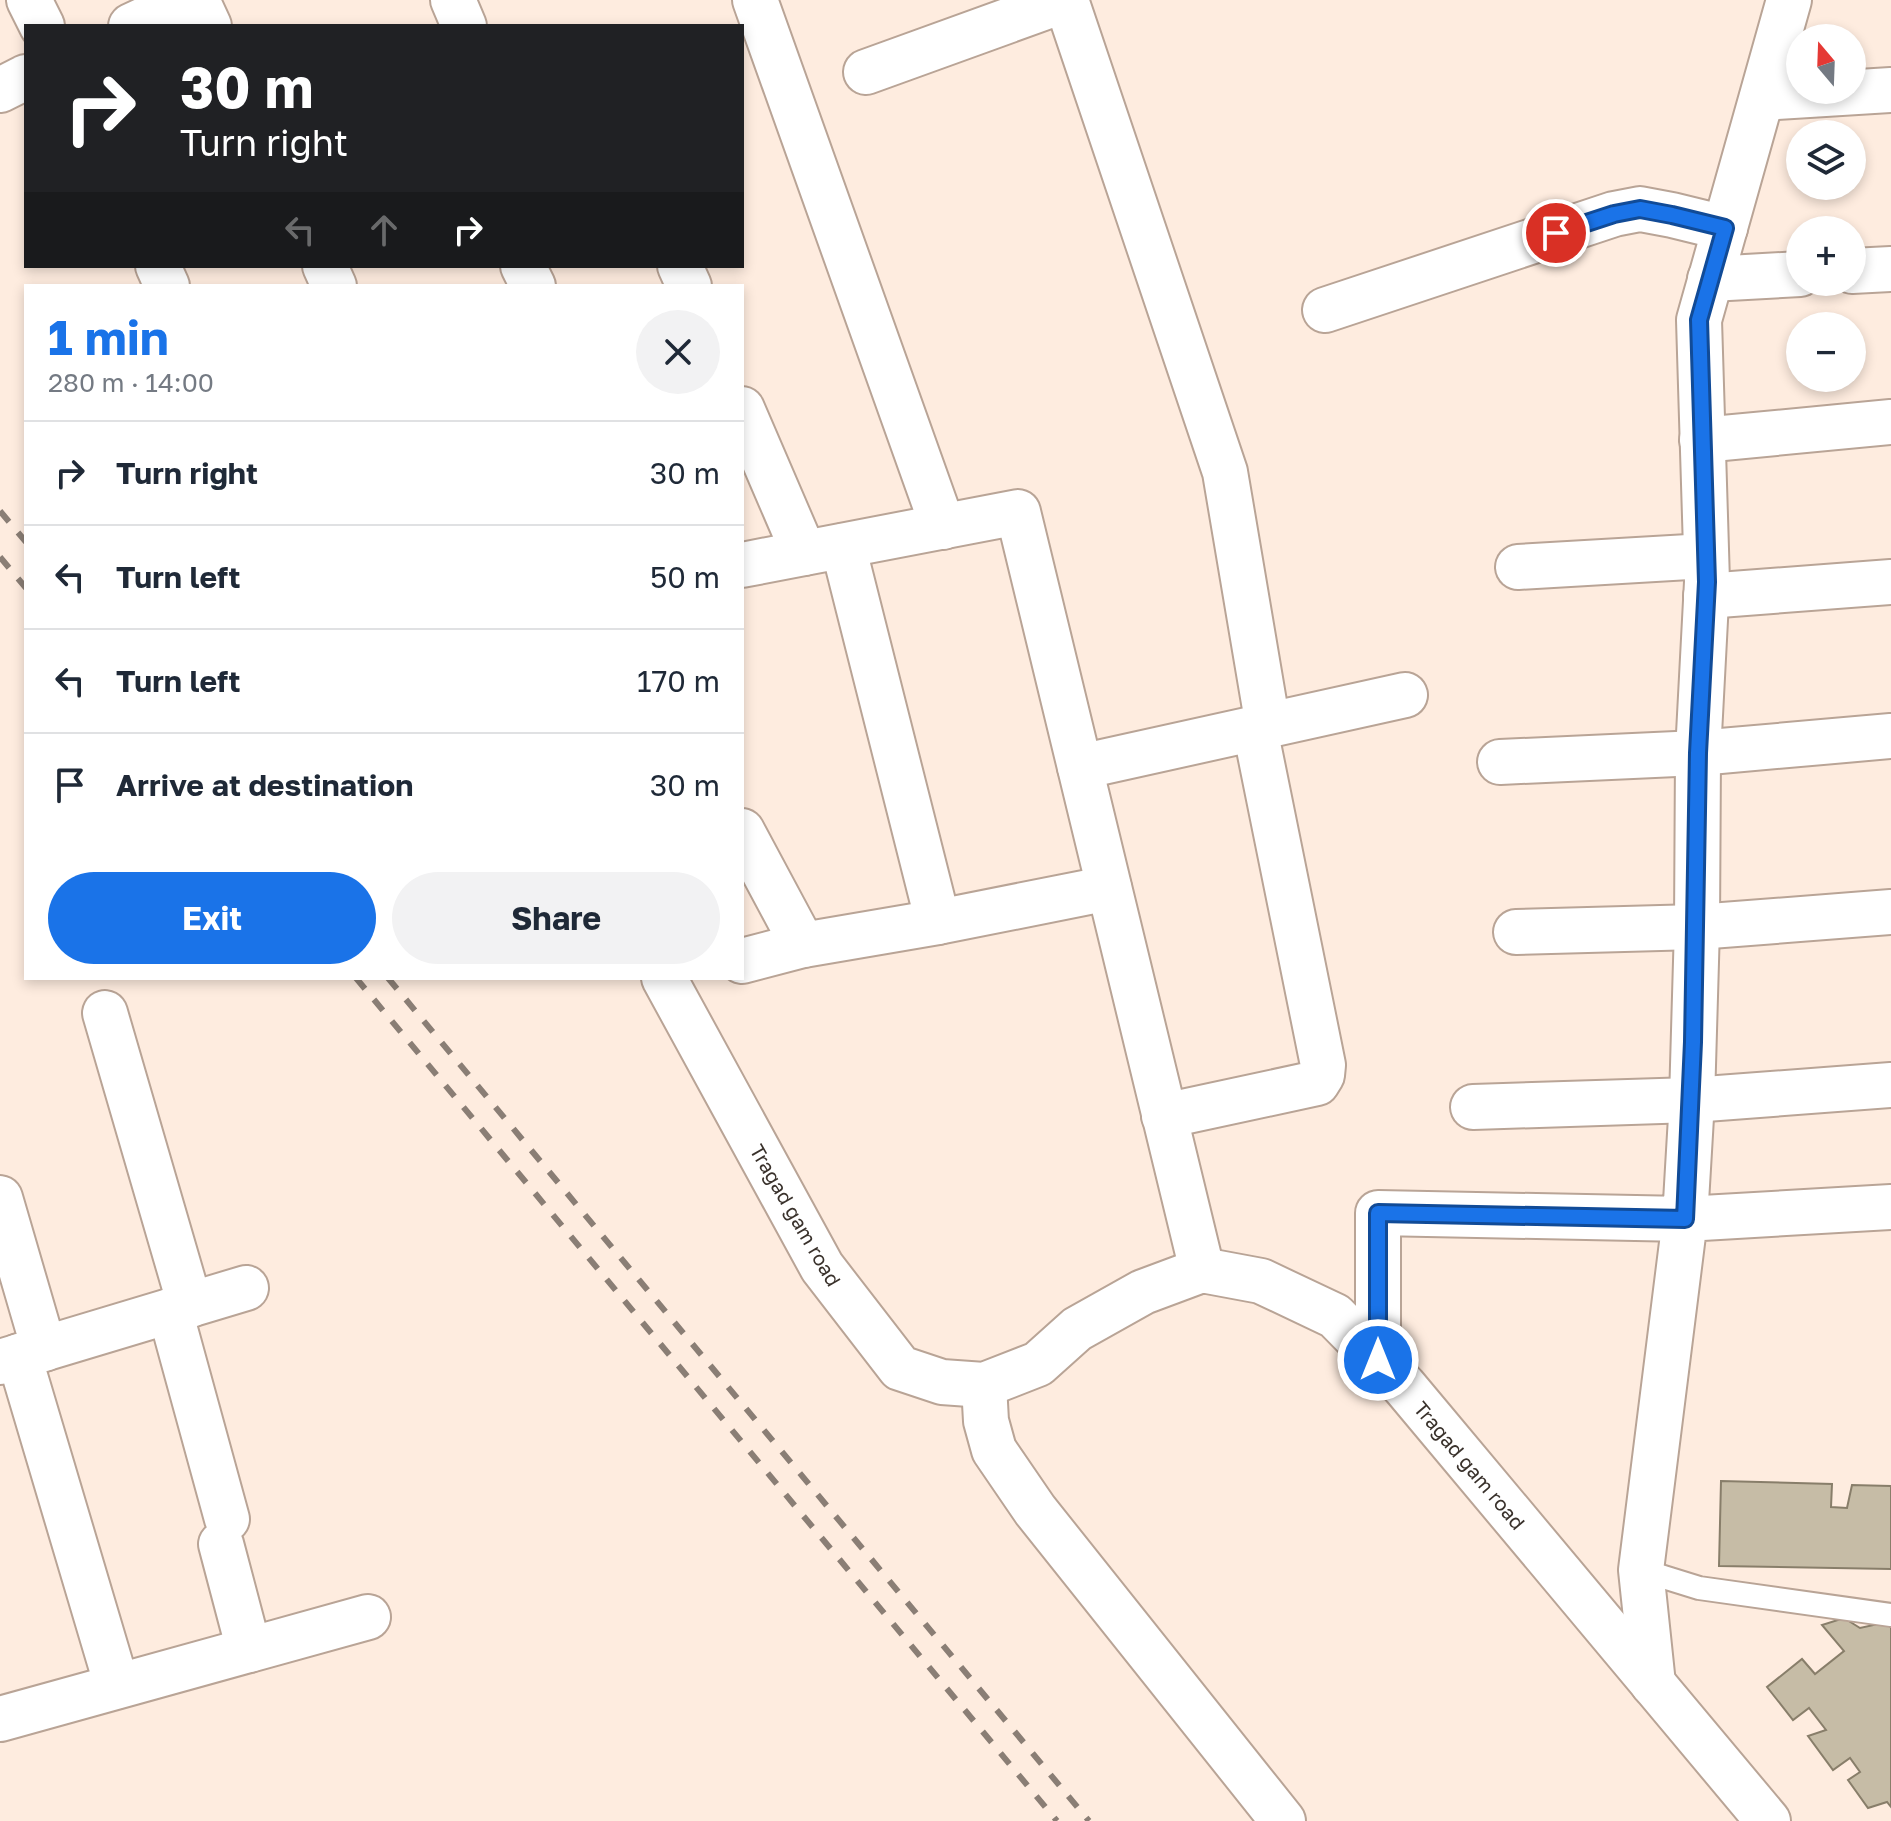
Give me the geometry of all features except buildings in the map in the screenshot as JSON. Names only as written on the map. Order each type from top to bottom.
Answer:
[{"type":"street","points":[[29,0],[41,24]]},
{"type":"street","points":[[135,24],[186,0]]},
{"type":"street","points":[[197,0],[208,24]]},
{"type":"street","points":[[453,0],[463,24]]},
{"type":"street","points":[[755,0],[943,527]]},
{"type":"street","points":[[866,72],[1065,0],[1225,472],[1262,727],[1323,1065],[1317,1083],[1164,1116]]},
{"type":"street","points":[[1653,1684],[1641,1570],[1685,1219],[1692,1100],[1698,753],[1706,576],[1699,320],[1789,0]]},
{"type":"street","points":[[0,90],[24,78]]},
{"type":"street","points":[[1762,98],[1891,90]]},
{"type":"street","points":[[1325,310],[1614,214],[1640,209],[1725,228]]},
{"type":"street","points":[[1866,270],[1891,269]]},
{"type":"street","points":[[1710,279],[1786,275]]},
{"type":"street","points":[[744,412],[823,549],[938,922]]},
{"type":"street","points":[[1702,440],[1891,422]]},
{"type":"street","points":[[744,565],[1018,512],[1202,1270]]},
{"type":"street","points":[[1518,567],[1891,582]]},
{"type":"street","points":[[1080,767],[1405,695]]},
{"type":"street","points":[[1500,762],[1698,753],[1891,736]]},
{"type":"street","points":[[744,835],[803,945]]},
{"type":"street","points":[[744,960],[803,945],[1109,888]]},
{"type":"street","points":[[1516,932],[1697,927],[1891,912]]},
{"type":"street","name":"Tragad gam road","points":[[671,980],[822,1267],[900,1368],[942,1382],[984,1385],[1038,1364],[1077,1329],[1143,1292],[1202,1270],[1261,1281],[1335,1316],[1404,1386],[1768,1821]]},
{"type":"street","points":[[105,1013],[180,1308],[249,1650]]},
{"type":"street","points":[[1473,1107],[1692,1100],[1891,1085]]},
{"type":"street","points":[[0,1198],[21,1356],[117,1686]]},
{"type":"street","points":[[1378,1360],[1378,1213],[1685,1219],[1891,1207]]},
{"type":"street","points":[[21,1356],[246,1288]]},
{"type":"street","points":[[984,1385],[986,1421],[994,1450],[1035,1510],[1283,1821]]},
{"type":"street","points":[[0,1719],[368,1617]]},
{"type":"lane","points":[[1641,1570],[1699,1588],[1891,1615]]},
{"type":"railway","points":[[0,511],[24,540]]},
{"type":"railway","points":[[0,557],[24,586]]},
{"type":"railway","points":[[358,980],[1057,1821]]},
{"type":"railway","points":[[390,980],[1089,1821]]},
{"type":"route","points":[[1378,1360],[1378,1213],[1685,1219],[1697,927],[1698,753],[1707,582],[1699,320],[1725,228],[1640,209],[1556,233]]}]
